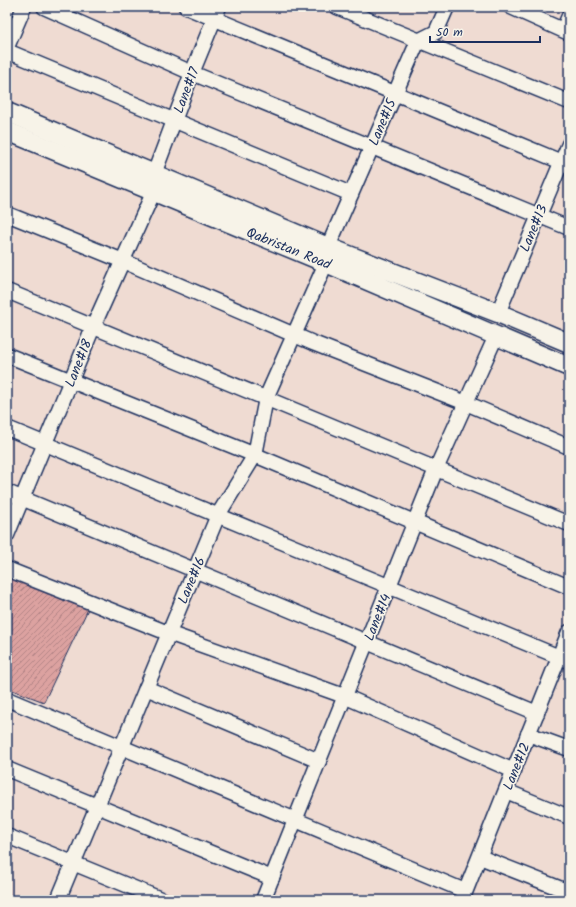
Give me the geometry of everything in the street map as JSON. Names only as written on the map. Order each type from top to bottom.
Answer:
[{"type":"street","points":[[7,47],[24,7]]},
{"type":"street","points":[[44,7],[192,73],[569,228]]},
{"type":"street","points":[[186,7],[216,13],[394,94],[565,163]]},
{"type":"street","points":[[337,7],[569,102]]},
{"type":"street","points":[[418,41],[436,32],[447,7]]},
{"type":"street","points":[[511,7],[566,32],[569,16]]},
{"type":"street","name":"Lane#17","points":[[154,174],[216,13]]},
{"type":"street","name":"Lane#15","points":[[327,255],[351,194],[418,41]]},
{"type":"street","points":[[7,51],[175,119],[351,194]]},
{"type":"street","name":"Qabristan Road","points":[[7,112],[125,171],[153,193],[327,255],[498,313],[569,343]]},
{"type":"street","name":"Qabristan Road","points":[[7,131],[125,171],[154,174],[496,336],[569,367]]},
{"type":"street","name":"Lane#13","points":[[498,313],[538,216],[565,163],[569,144]]},
{"type":"street","name":"Lane#18","points":[[7,535],[93,327],[153,193]]},
{"type":"street","points":[[7,214],[569,447]]},
{"type":"street","name":"Lane#16","points":[[58,900],[218,515],[255,455],[266,398],[327,255]]},
{"type":"street","points":[[7,291],[569,524]]},
{"type":"street","name":"Lane#14","points":[[264,900],[344,696],[436,469],[496,336]]},
{"type":"street","points":[[7,355],[255,455],[569,587]]},
{"type":"street","points":[[7,428],[564,659]]},
{"type":"street","points":[[7,492],[537,713]]},
{"type":"street","points":[[7,569],[168,633],[344,696],[514,771]]},
{"type":"street","name":"Lane#12","points":[[464,896],[528,734],[564,659],[569,632]]},
{"type":"street","points":[[146,688],[319,761]]},
{"type":"street","points":[[7,699],[295,820],[464,896]]},
{"type":"street","points":[[528,734],[569,749]]},
{"type":"street","points":[[7,769],[272,878]]},
{"type":"street","points":[[506,792],[569,817]]},
{"type":"street","points":[[7,836],[163,900]]},
{"type":"street","points":[[480,857],[569,892]]},
{"type":"building","points":[[7,573],[89,607],[44,702],[7,688]]}]
